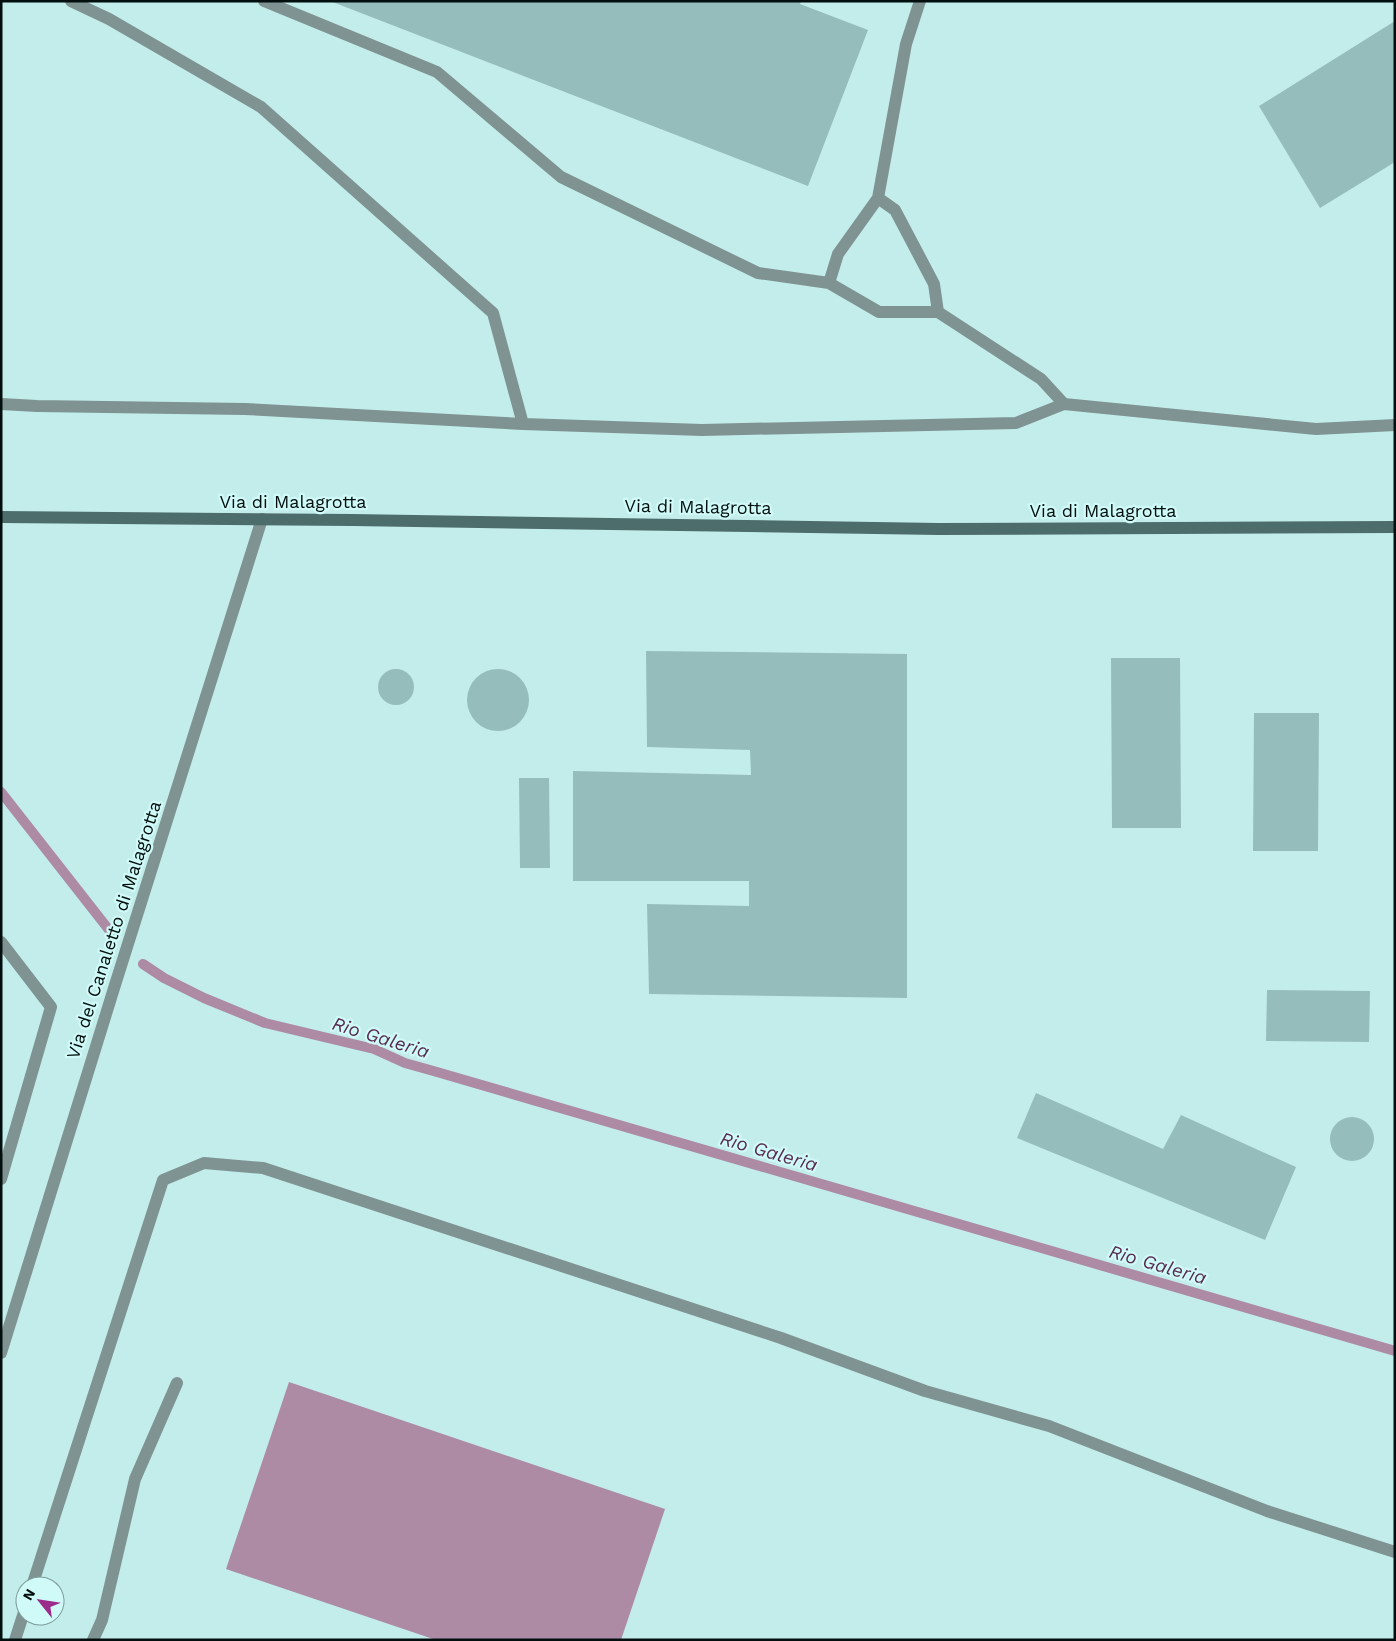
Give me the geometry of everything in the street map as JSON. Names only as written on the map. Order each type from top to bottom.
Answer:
[{"type":"main road","name":"Via di Malagrotta","points":[[1,517],[939,528],[1395,528]]},
{"type":"street","points":[[71,1],[109,19],[261,107],[493,313],[523,424]]},
{"type":"street","points":[[264,1],[437,72],[562,177],[758,273],[829,283],[879,312],[938,312],[1041,379],[1064,404]]},
{"type":"street","points":[[829,283],[838,254],[878,198],[906,44],[920,1]]},
{"type":"street","points":[[878,198],[895,210],[934,284],[938,312]]},
{"type":"street","points":[[1,404],[245,409],[523,424],[702,430],[1016,423],[1064,404],[1316,429],[1395,426]]},
{"type":"street","name":"Via del Canaletto di Malagrotta","points":[[1,1352],[262,519]]},
{"type":"street","points":[[1,942],[51,1008],[1,1179]]},
{"type":"street","points":[[35,1576],[164,1180],[204,1162],[263,1168],[781,1338],[925,1391],[1049,1426],[1267,1511],[1395,1552]]},
{"type":"street","points":[[93,1640],[102,1620],[135,1479],[177,1383]]},
{"type":"street","points":[[15,1640],[20,1626]]},
{"type":"shaded area","points":[[289,1382],[665,1509],[621,1640],[436,1640],[226,1569]]},
{"type":"building","points":[[330,1],[801,1],[800,4],[868,30],[808,186]]},
{"type":"building","points":[[1395,21],[1395,162],[1320,208],[1259,106]]},
{"type":"building","points":[[646,651],[907,654],[907,998],[649,994],[647,904],[749,906],[749,881],[573,881],[573,771],[751,775],[750,750],[647,747]]},
{"type":"building","points":[[1111,658],[1180,658],[1181,828],[1112,828]]},
{"type":"building","points":[[396,669],[403,670],[409,674],[413,680],[413,694],[409,700],[403,704],[396,705],[389,704],[383,700],[379,694],[378,687],[379,680],[383,674],[389,670]]},
{"type":"building","points":[[498,669],[510,671],[520,678],[527,688],[529,700],[527,712],[520,722],[510,729],[498,731],[486,729],[476,722],[469,712],[467,700],[469,688],[476,678],[486,671]]},
{"type":"building","points":[[1254,713],[1319,713],[1318,851],[1253,851]]},
{"type":"building","points":[[519,778],[549,778],[550,868],[520,868]]},
{"type":"building","points":[[1267,990],[1370,991],[1369,1042],[1266,1041]]},
{"type":"building","points":[[1036,1093],[1163,1149],[1181,1115],[1296,1167],[1265,1240],[1017,1138]]},
{"type":"building","points":[[1348,1117],[1356,1117],[1368,1123],[1374,1139],[1368,1155],[1356,1161],[1348,1161],[1336,1155],[1330,1143],[1330,1135],[1336,1123]]},
{"type":"waterway","name":"Rio Galeria","points":[[1,792],[113,935]]},
{"type":"waterway","name":"Rio Galeria","points":[[143,964],[164,978],[204,998],[265,1023],[374,1049],[405,1063],[1395,1351]]}]
